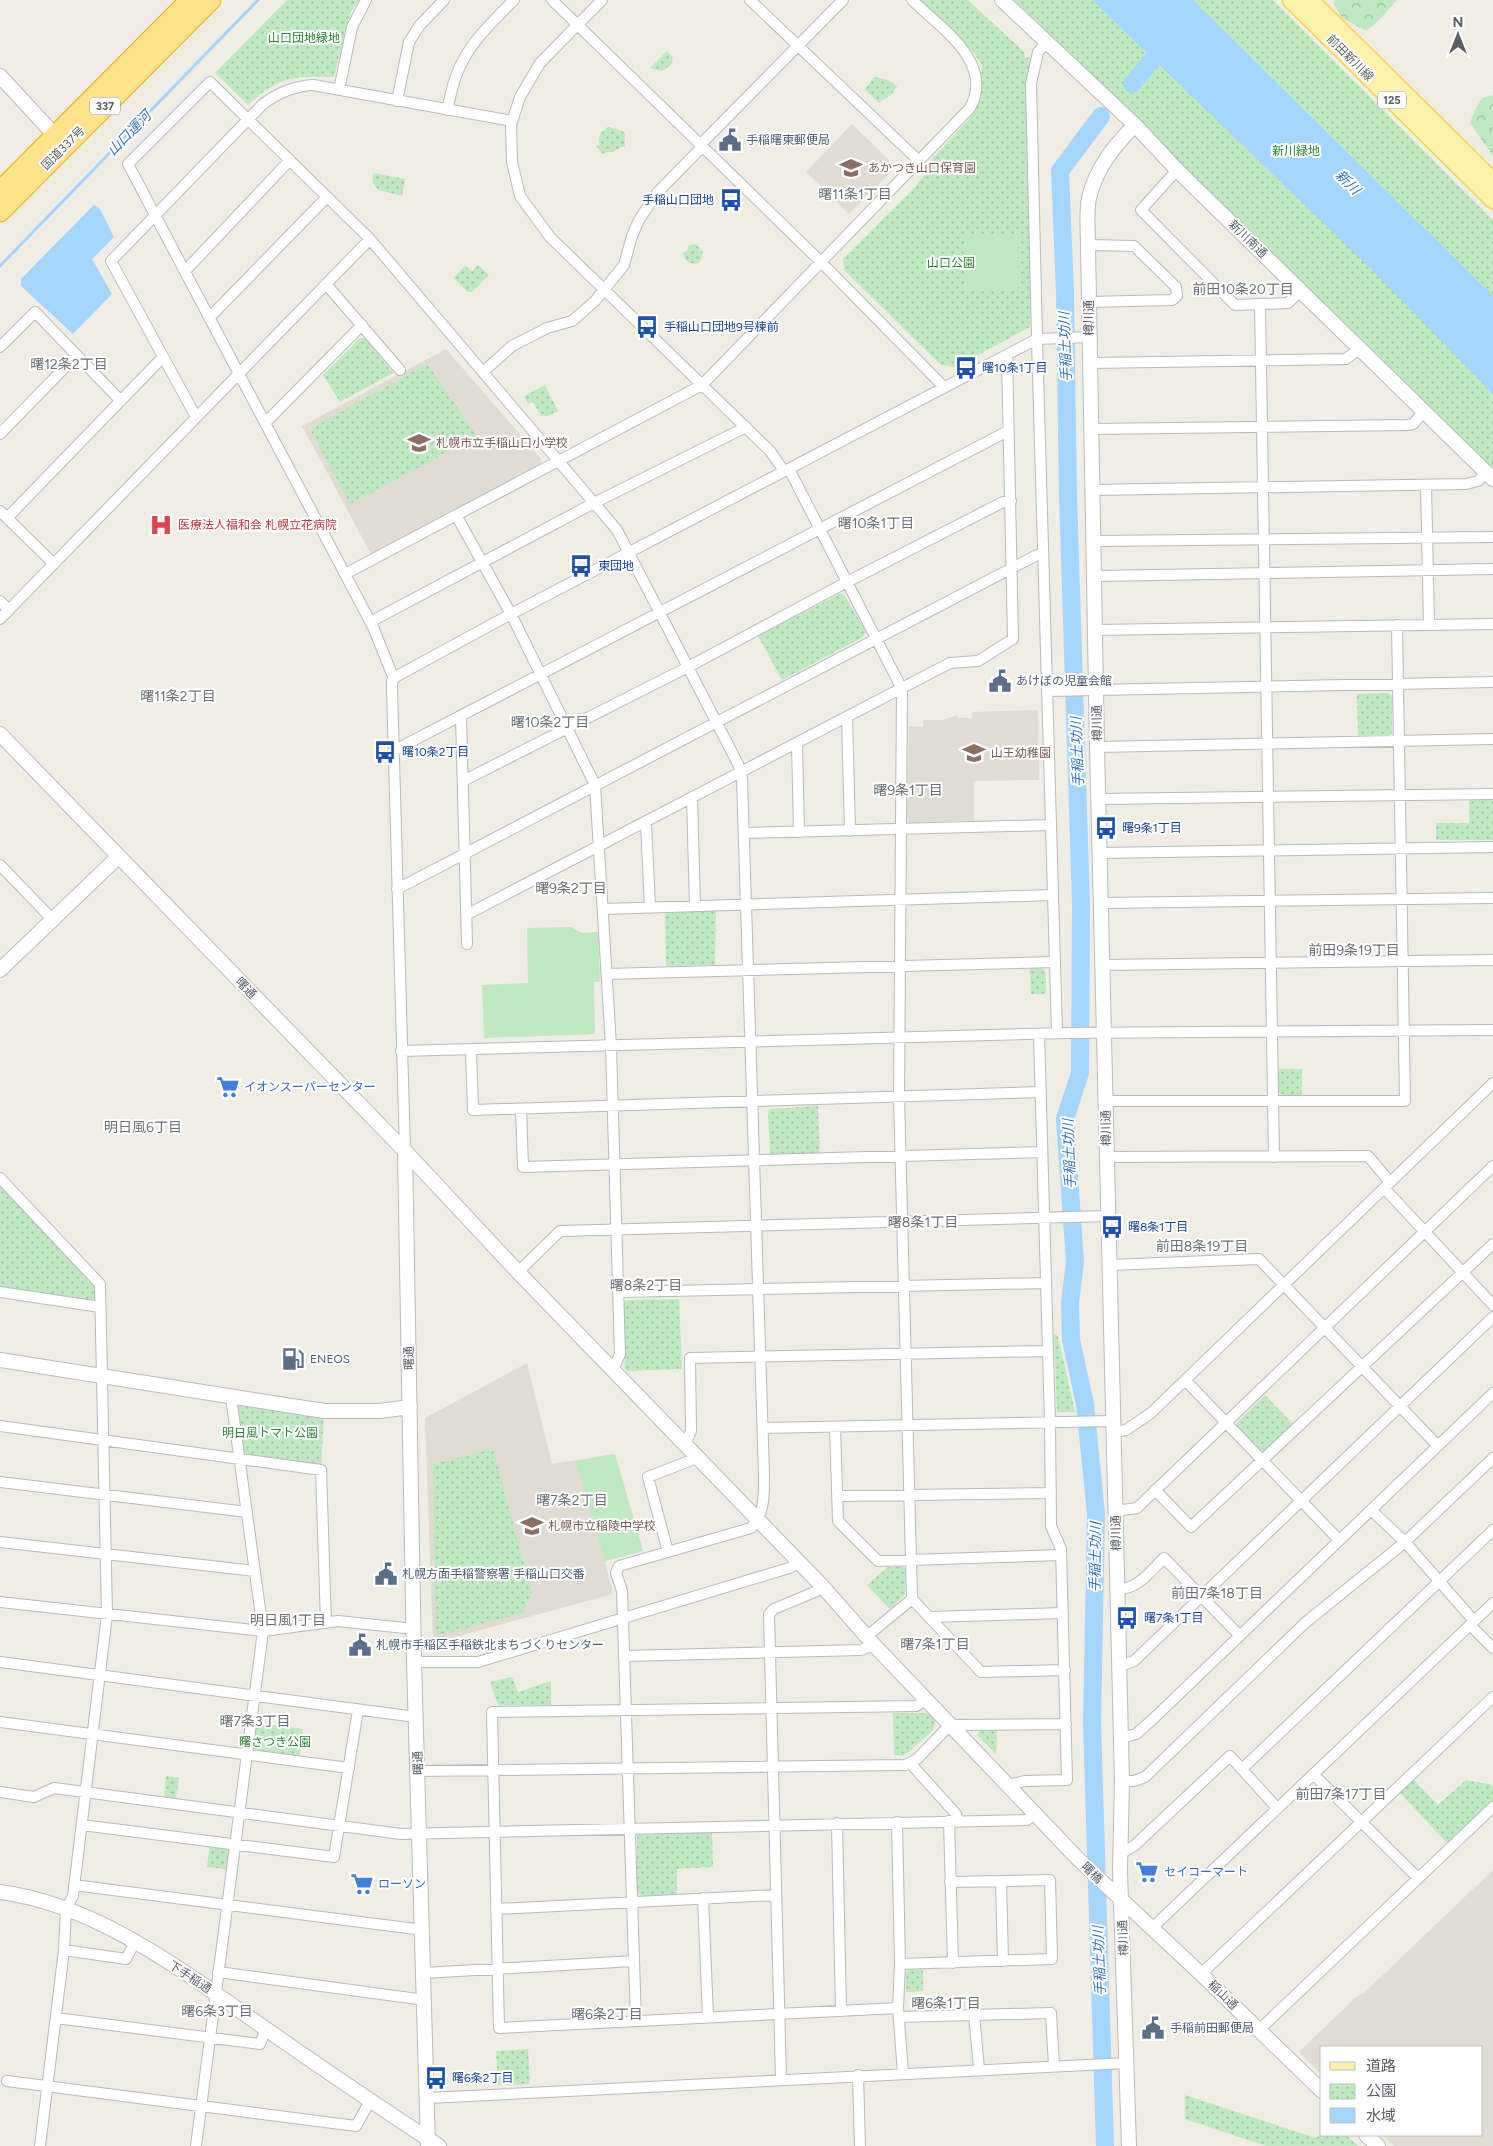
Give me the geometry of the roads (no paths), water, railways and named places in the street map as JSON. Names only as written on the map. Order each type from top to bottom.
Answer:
[{"type":"highway","name":"国道337号","points":[[0,212],[60,142],[190,0]]},
{"type":"highway","name":"国道337号","points":[[0,190],[60,142],[211,0]]},
{"type":"main road","name":"前田新川線","points":[[1291,0],[1493,200]]},
{"type":"main road","name":"前田新川線","points":[[1310,0],[1493,181]]},
{"type":"street","points":[[340,90],[352,27],[366,0]]},
{"type":"street","points":[[397,101],[409,42],[420,25],[444,0]]},
{"type":"street","points":[[447,110],[456,75],[468,52],[490,23],[514,0]]},
{"type":"street","points":[[552,0],[820,262],[944,388]]},
{"type":"street","points":[[602,0],[540,63],[520,96],[512,122],[512,162],[520,196],[543,230],[603,291],[770,451],[786,470],[819,528],[902,689],[899,1097],[909,1425],[912,1599],[981,1672],[1065,1670]]},
{"type":"street","points":[[750,0],[918,161]]},
{"type":"street","points":[[483,372],[512,346],[547,328],[572,321],[595,301],[624,265],[632,236],[657,193],[843,0]]},
{"type":"street","points":[[345,574],[702,385],[970,108],[976,97],[977,88],[973,66],[967,53],[912,0]]},
{"type":"street","name":"新川南通","points":[[1002,0],[1134,125],[1177,170],[1489,475]]},
{"type":"street","points":[[1047,42],[1038,52],[1031,84],[1055,962],[1061,1033]]},
{"type":"street","points":[[0,76],[60,142]]},
{"type":"street","points":[[404,1151],[393,750],[392,688],[394,679],[370,622],[128,164],[210,82],[370,239],[616,530],[717,722],[741,772],[759,1290],[764,1506],[758,1520],[751,1528],[619,1566],[616,1573],[622,1591],[636,2021]]},
{"type":"street","points":[[196,417],[111,261],[154,214],[248,120],[274,96],[301,86],[313,85],[512,122]]},
{"type":"street","name":"樽川通","points":[[1129,2146],[1120,2063],[1122,1781],[1116,1511],[1109,1425],[1110,1265],[1106,1102],[1098,1033],[1102,965],[1097,747],[1091,690],[1096,630],[1092,429],[1090,364],[1084,337],[1089,302],[1089,199],[1100,167],[1113,147],[1134,125]]},
{"type":"street","points":[[185,272],[290,160]]},
{"type":"street","points":[[1177,170],[1140,210],[1235,305],[1288,303],[1301,290]]},
{"type":"street","points":[[209,318],[328,197]]},
{"type":"street","points":[[0,619],[370,239]]},
{"type":"street","points":[[1088,245],[1134,246],[1176,287],[1177,296],[1172,300],[1089,302]]},
{"type":"street","points":[[326,284],[400,370]]},
{"type":"street","points":[[1260,304],[1274,1157]]},
{"type":"street","points":[[0,347],[35,312],[121,401]]},
{"type":"street","points":[[265,423],[362,325]]},
{"type":"street","points":[[394,679],[511,614],[1037,339],[1084,337]]},
{"type":"street","points":[[1090,364],[1346,359],[1359,349]]},
{"type":"street","points":[[466,915],[950,663],[978,661],[1013,639],[1013,567],[1007,355]]},
{"type":"street","points":[[0,434],[77,356]]},
{"type":"street","points":[[54,564],[3,515],[163,358]]},
{"type":"street","points":[[1092,429],[1407,425],[1413,424],[1424,410]]},
{"type":"street","points":[[370,622],[594,503],[746,428]]},
{"type":"street","points":[[393,750],[541,675],[819,528],[1008,431]]},
{"type":"street","points":[[1092,490],[1426,485],[1470,483],[1489,475]]},
{"type":"street","points":[[1426,485],[1430,625]]},
{"type":"street","points":[[463,781],[688,667],[847,582],[1003,502],[1011,501]]},
{"type":"street","points":[[456,515],[511,614],[595,786],[611,1046],[619,1292],[620,1354],[613,1370]]},
{"type":"street","points":[[1094,541],[1493,537]]},
{"type":"street","points":[[397,889],[876,638],[1013,567],[1043,554]]},
{"type":"street","points":[[1095,576],[1493,569]]},
{"type":"street","points":[[0,601],[9,610]]},
{"type":"street","points":[[1096,630],[1493,624]]},
{"type":"street","points":[[1106,1102],[1405,1101],[1397,625]]},
{"type":"street","points":[[1047,691],[1493,682]]},
{"type":"street","points":[[461,716],[467,944]]},
{"type":"street","points":[[847,717],[850,831]]},
{"type":"street","name":"曙通","points":[[0,734],[404,1151],[414,1662],[428,2098],[432,2144]]},
{"type":"street","points":[[1097,747],[1493,740]]},
{"type":"street","points":[[797,743],[799,832]]},
{"type":"street","points":[[1098,799],[1493,794]]},
{"type":"street","points":[[692,798],[695,906]]},
{"type":"street","points":[[646,822],[650,907]]},
{"type":"street","points":[[744,833],[1051,825]]},
{"type":"street","points":[[1100,853],[1493,847]]},
{"type":"street","points":[[0,970],[118,857]]},
{"type":"street","points":[[0,865],[52,919]]},
{"type":"street","points":[[603,909],[1053,894]]},
{"type":"street","points":[[1101,903],[1493,898]]},
{"type":"street","points":[[1102,965],[1493,960]]},
{"type":"street","points":[[607,974],[1055,962]]},
{"type":"street","points":[[401,1052],[1061,1033],[1493,1030]]},
{"type":"street","points":[[1007,1785],[1025,1781],[1067,1780],[1061,1548],[1051,1526],[1046,1282],[1049,1217],[1042,1152],[1039,1034]]},
{"type":"street","points":[[471,1050],[472,1110],[1040,1092]]},
{"type":"street","points":[[763,1428],[1072,1422],[1109,1425],[1126,1430],[1140,1422],[1185,1380],[1493,1083]]},
{"type":"street","points":[[520,1108],[523,1166],[1042,1152]]},
{"type":"street","name":"曙橋","points":[[404,1151],[518,1272],[824,1588],[870,1641],[1007,1785],[1037,1813],[1079,1860],[1122,1900]]},
{"type":"street","points":[[1107,1157],[1368,1156],[1387,1185],[1425,1231],[1493,1305]]},
{"type":"street","points":[[1116,1511],[1137,1508],[1493,1166]]},
{"type":"street","points":[[0,1178],[100,1284],[107,1615],[73,1896],[66,1909],[64,1950],[40,2146]]},
{"type":"street","points":[[518,1272],[560,1231],[1108,1216]]},
{"type":"street","points":[[1155,1490],[1191,1527],[1493,1244]]},
{"type":"street","points":[[1110,1265],[1259,1259],[1402,1405],[1438,1446]]},
{"type":"street","points":[[619,1292],[1046,1282]]},
{"type":"street","points":[[0,1292],[100,1307]]},
{"type":"street","points":[[1118,1666],[1134,1661],[1493,1318]]},
{"type":"street","points":[[685,1445],[691,1431],[690,1358],[1048,1351]]},
{"type":"street","points":[[0,1360],[324,1411],[380,1411],[410,1407]]},
{"type":"street","points":[[1185,1380],[1301,1502],[1340,1540]]},
{"type":"street","points":[[1121,1738],[1136,1734],[1147,1724],[1493,1393]]},
{"type":"street","points":[[196,2146],[214,1993],[263,1631],[232,1397]]},
{"type":"street","points":[[0,1426],[321,1470],[326,1623]]},
{"type":"street","points":[[835,1426],[838,1521],[878,1561],[1061,1555]]},
{"type":"street","points":[[668,1552],[648,1477],[697,1458]]},
{"type":"street","points":[[1122,1781],[1134,1781],[1145,1777],[1305,1623],[1405,1542],[1493,1458]]},
{"type":"street","points":[[0,1482],[247,1512]]},
{"type":"street","points":[[837,1496],[1051,1493]]},
{"type":"street","points":[[1372,1510],[1405,1542],[1440,1581],[1493,1648]]},
{"type":"street","points":[[1242,1769],[1493,1530]]},
{"type":"street","points":[[0,1542],[255,1571]]},
{"type":"street","points":[[1117,1589],[1126,1590],[1135,1586],[1164,1558],[1240,1636]]},
{"type":"street","points":[[414,1662],[478,1662],[789,1568],[799,1562]]},
{"type":"street","points":[[780,2079],[769,1614],[774,1609],[824,1588]]},
{"type":"street","points":[[624,1656],[770,1654],[861,1650],[912,1599]]},
{"type":"street","points":[[0,1602],[263,1631],[338,1622],[414,1629]]},
{"type":"street","points":[[1151,1929],[1493,1603]]},
{"type":"street","points":[[930,1617],[1063,1613]]},
{"type":"street","points":[[0,1662],[416,1717]]},
{"type":"street","points":[[1202,1974],[1493,1697]]},
{"type":"street","points":[[926,1700],[916,1706],[492,1712],[493,1831],[499,2028],[841,2010],[974,2014],[1051,2013],[1054,2066]]},
{"type":"street","points":[[82,1825],[334,1857],[358,1710]]},
{"type":"street","points":[[0,1722],[349,1768]]},
{"type":"street","points":[[418,1771],[905,1765],[917,1759],[950,1725],[1066,1724]]},
{"type":"street","points":[[1121,1853],[1134,1846],[1230,1756],[1277,1808]]},
{"type":"street","points":[[910,1762],[956,1814],[950,1882],[953,1963]]},
{"type":"street","points":[[1313,1774],[1363,1821],[1418,1878]]},
{"type":"street","points":[[0,1792],[34,1796],[54,1788],[400,1834],[774,1824],[1027,1820],[1037,1813]]},
{"type":"street","points":[[1259,2030],[1493,1807]]},
{"type":"street","points":[[897,1822],[900,1964],[899,2012],[903,2073]]},
{"type":"street","points":[[837,1823],[841,2010]]},
{"type":"street","points":[[900,1964],[1052,1959],[1050,1880],[950,1882]]},
{"type":"street","points":[[1001,1881],[1003,1961]]},
{"type":"street","points":[[74,1885],[423,1930]]},
{"type":"street","name":"下手稲通","points":[[0,1892],[16,1894],[66,1909],[135,1942],[214,1993],[432,2144]]},
{"type":"street","points":[[496,1909],[776,1895]]},
{"type":"street","points":[[703,1898],[708,2017]]},
{"type":"street","name":"稲山通","points":[[1122,1900],[1151,1929],[1202,1974],[1320,2090]]},
{"type":"street","points":[[64,1950],[126,1960],[135,1942]]},
{"type":"street","points":[[424,1973],[634,1961]]},
{"type":"street","points":[[218,1972],[425,2000]]},
{"type":"street","points":[[974,2014],[979,2069]]},
{"type":"street","points":[[56,2018],[260,2044],[266,2029]]},
{"type":"street","points":[[428,2098],[1120,2063]]},
{"type":"street","points":[[858,2076],[860,2146]]},
{"type":"street","points":[[7,2082],[356,2126],[370,2101]]},
{"type":"street","points":[[1367,2136],[1378,2146]]},
{"type":"water","name":"新川","points":[[1092,0],[1193,0],[1493,296],[1493,394],[1372,270]]},
{"type":"water","points":[[94,205],[100,209],[114,237],[92,259],[112,294],[73,334],[21,286],[21,279]]},
{"type":"waterway","name":"山口運河","points":[[0,266],[258,0]]},
{"type":"waterway","name":"手稲土功川","points":[[1132,84],[1167,43]]},
{"type":"waterway","name":"手稲土功川","points":[[1101,116],[1060,171],[1081,903],[1080,1073],[1065,1119],[1075,1262],[1070,1302],[1071,1340],[1085,1404],[1096,1514],[1092,1723],[1105,2146]]},
{"type":"place","name":"手稲曙東郵便局","points":[[730,140]]},
{"type":"place","name":"あかつき山口保育園","points":[[851,168]]},
{"type":"place","name":"手稲山口団地","points":[[731,200]]},
{"type":"place","name":"手稲山口団地9号棟前","points":[[647,327]]},
{"type":"place","name":"曙10条1丁目","points":[[966,368]]},
{"type":"place","name":"札幌市立手稲山口小学校","points":[[419,443]]},
{"type":"place","name":"医療法人福和会 札幌立花病院","points":[[161,525]]},
{"type":"place","name":"東団地","points":[[581,566]]},
{"type":"place","name":"あけぼの児童会館","points":[[1000,681]]},
{"type":"place","name":"曙10条2丁目","points":[[385,752]]},
{"type":"place","name":"山王幼稚園","points":[[974,753]]},
{"type":"place","name":"曙9条1丁目","points":[[1106,828]]},
{"type":"place","name":"イオンスーパーセンター","points":[[228,1087]]},
{"type":"place","name":"曙8条1丁目","points":[[1112,1227]]},
{"type":"place","name":"ENEOS","points":[[293,1359]]},
{"type":"place","name":"札幌市立稲陵中学校","points":[[532,1526]]},
{"type":"place","name":"札幌方面手稲警察署 手稲山口交番","points":[[386,1574]]},
{"type":"place","name":"曙7条1丁目","points":[[1127,1618]]},
{"type":"place","name":"札幌市手稲区手稲鉄北まちづくりセンター","points":[[360,1645]]},
{"type":"place","name":"セイコーマート","points":[[1147,1872]]},
{"type":"place","name":"ローソン","points":[[362,1884]]},
{"type":"place","name":"手稲前田郵便局","points":[[1153,2028]]},
{"type":"place","name":"曙6条2丁目","points":[[436,2078]]},
{"type":"district","name":"曙11条1丁目","points":[[855,194]]},
{"type":"district","name":"前田10条20丁目","points":[[1243,289]]},
{"type":"district","name":"曙12条2丁目","points":[[69,364]]},
{"type":"district","name":"曙10条1丁目","points":[[876,523]]},
{"type":"district","name":"曙11条2丁目","points":[[178,696]]},
{"type":"district","name":"曙10条2丁目","points":[[550,722]]},
{"type":"district","name":"曙9条1丁目","points":[[908,790]]},
{"type":"district","name":"曙9条2丁目","points":[[571,888]]},
{"type":"district","name":"前田9条19丁目","points":[[1354,950]]},
{"type":"district","name":"明日風6丁目","points":[[143,1127]]},
{"type":"district","name":"曙8条1丁目","points":[[923,1222]]},
{"type":"district","name":"前田8条19丁目","points":[[1202,1246]]},
{"type":"district","name":"曙8条2丁目","points":[[646,1285]]},
{"type":"district","name":"曙7条2丁目","points":[[572,1500]]},
{"type":"district","name":"前田7条18丁目","points":[[1217,1593]]},
{"type":"district","name":"明日風1丁目","points":[[288,1620]]},
{"type":"district","name":"曙7条1丁目","points":[[935,1644]]},
{"type":"district","name":"曙7条3丁目","points":[[255,1721]]},
{"type":"district","name":"前田7条17丁目","points":[[1341,1794]]},
{"type":"district","name":"曙6条1丁目","points":[[946,2003]]},
{"type":"district","name":"曙6条3丁目","points":[[217,2011]]},
{"type":"district","name":"曙6条2丁目","points":[[607,2014]]},
{"type":"park label","name":"山口団地緑地","points":[[304,38]]},
{"type":"park label","name":"新川緑地","points":[[1296,151]]},
{"type":"park label","name":"山口公園","points":[[951,263]]},
{"type":"park label","name":"明日風トマト公園","points":[[270,1433]]},
{"type":"park label","name":"曙さつき公園","points":[[275,1742]]}]
